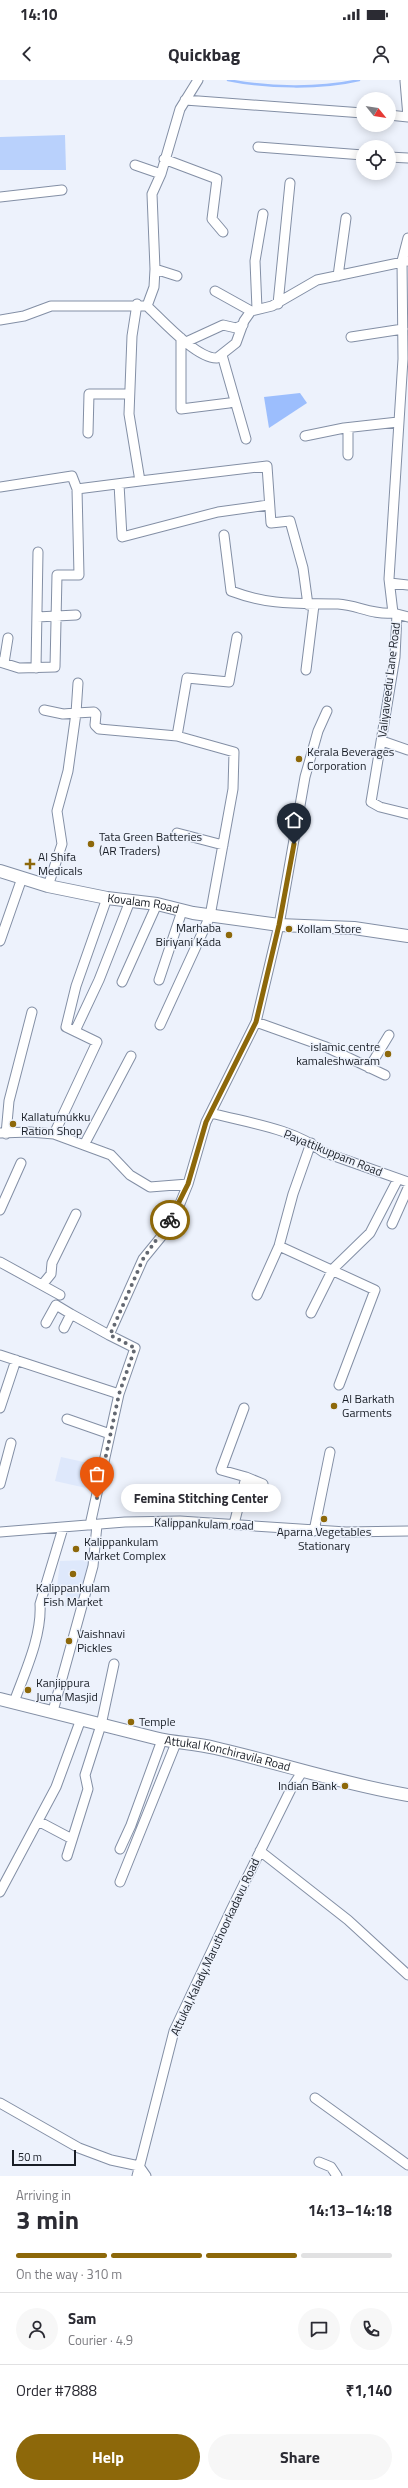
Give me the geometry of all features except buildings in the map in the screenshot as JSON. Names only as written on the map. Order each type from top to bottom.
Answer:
[{"type":"main road","name":"Kovalam Road","points":[[0,871],[48,886],[107,898],[157,904],[182,911],[210,916],[279,925],[354,928],[408,936]]},
{"type":"main road","name":"Attukal Konchiravila Road","points":[[0,1699],[53,1711],[162,1740],[214,1747],[302,1772],[408,1795]]},
{"type":"street","points":[[147,306],[154,287],[155,269],[152,194],[161,174],[164,159],[180,109],[198,80]]},
{"type":"street","points":[[396,116],[408,117],[405,81]]},
{"type":"street","points":[[185,100],[356,112]]},
{"type":"street","points":[[258,146],[356,154]]},
{"type":"street","points":[[396,157],[408,158]]},
{"type":"street","points":[[164,159],[217,179],[212,220],[223,232]]},
{"type":"street","points":[[135,165],[161,174]]},
{"type":"street","points":[[278,304],[290,182]]},
{"type":"street","points":[[0,197],[62,190]]},
{"type":"street","points":[[0,320],[24,316],[51,306],[136,304],[147,306],[183,340],[212,359],[222,355],[236,343],[243,325],[254,310],[255,261],[263,214]]},
{"type":"street","points":[[338,276],[346,218]]},
{"type":"street","name":"Valiyaveedu Lane Road","points":[[408,238],[405,261],[403,329],[405,375],[404,397],[398,420],[390,583],[395,614],[395,657],[371,802],[380,808],[408,814]]},
{"type":"street","points":[[215,292],[254,310],[278,304],[317,280],[405,261]]},
{"type":"street","points":[[155,269],[177,276]]},
{"type":"street","points":[[136,304],[132,336],[129,414],[140,481]]},
{"type":"street","points":[[183,340],[223,325],[236,328],[243,325]]},
{"type":"street","points":[[351,337],[403,329]]},
{"type":"street","points":[[183,340],[181,409],[229,403]]},
{"type":"street","points":[[222,355],[246,439]]},
{"type":"street","points":[[88,433],[89,394],[129,394]]},
{"type":"street","points":[[305,436],[398,420],[408,420]]},
{"type":"street","points":[[348,428],[348,455]]},
{"type":"street","points":[[77,489],[267,466],[268,506],[271,523],[290,521],[303,568],[311,605],[306,670]]},
{"type":"street","points":[[0,487],[72,476],[77,489],[79,575],[57,574],[56,667],[19,668],[2,662],[8,638]]},
{"type":"street","points":[[119,484],[122,536],[218,512],[268,506]]},
{"type":"street","points":[[224,535],[232,591],[269,603],[311,605],[339,604],[378,614],[408,616]]},
{"type":"street","points":[[36,668],[38,552]]},
{"type":"street","points":[[390,583],[408,585]]},
{"type":"street","points":[[37,617],[76,615]]},
{"type":"street","points":[[177,736],[187,678],[229,682],[238,637]]},
{"type":"street","points":[[48,886],[62,844],[57,811],[68,771],[76,712],[78,683]]},
{"type":"street","points":[[44,710],[63,714],[94,712],[96,714],[95,725],[99,729],[177,736],[234,752],[233,789],[210,916],[160,1025]]},
{"type":"street","points":[[110,1335],[143,1259],[161,1237],[179,1206],[188,1184],[201,1137],[211,1113],[256,1022],[279,925],[300,802],[318,731],[327,711]]},
{"type":"street","points":[[382,741],[408,750]]},
{"type":"street","points":[[178,833],[223,846]]},
{"type":"street","points":[[0,941],[22,878]]},
{"type":"street","points":[[54,1134],[97,1042],[66,1027],[76,986],[107,898]]},
{"type":"street","points":[[75,1031],[99,980],[130,901]]},
{"type":"street","points":[[122,982],[157,904]]},
{"type":"street","points":[[159,980],[182,911]]},
{"type":"street","points":[[32,1012],[9,1101],[3,1134],[30,1132],[54,1134],[110,1155],[130,1175],[150,1187],[188,1184]]},
{"type":"street","points":[[256,1022],[326,1048],[385,1075]]},
{"type":"street","points":[[369,1068],[389,1035]]},
{"type":"street","points":[[84,1145],[131,1056]]},
{"type":"street","name":"Payattikuppam Road","points":[[211,1113],[291,1134],[311,1143],[323,1152],[408,1182]]},
{"type":"street","points":[[257,1296],[279,1246],[293,1194],[311,1143]]},
{"type":"street","points":[[1,1204],[21,1163]]},
{"type":"street","points":[[311,1313],[334,1269],[370,1233],[398,1179]]},
{"type":"street","points":[[392,1224],[408,1188]]},
{"type":"street","points":[[42,1285],[51,1274],[52,1263],[76,1214]]},
{"type":"street","points":[[279,1246],[334,1269],[376,1290],[339,1384]]},
{"type":"street","points":[[0,1262],[60,1295]]},
{"type":"street","points":[[46,1323],[56,1305],[135,1348],[119,1394],[110,1434],[93,1525],[93,1566],[53,1711]]},
{"type":"street","points":[[64,1328],[71,1314]]},
{"type":"street","points":[[0,1355],[119,1394]]},
{"type":"street","points":[[0,1408],[16,1360]]},
{"type":"street","points":[[244,1408],[221,1470],[246,1477],[263,1484]]},
{"type":"street","points":[[67,1419],[110,1434]]},
{"type":"street","points":[[0,1484],[11,1443]]},
{"type":"street","points":[[314,1531],[330,1452]]},
{"type":"street","points":[[234,1524],[246,1477]]},
{"type":"street","name":"Kalippankulam road","points":[[0,1532],[93,1525],[180,1521],[314,1531],[408,1531]]},
{"type":"street","points":[[14,1702],[30,1657],[41,1614],[40,1604],[64,1528]]},
{"type":"street","points":[[66,1856],[88,1789],[85,1775],[101,1725],[114,1664]]},
{"type":"street","points":[[0,1892],[38,1821],[66,1764],[81,1719]]},
{"type":"street","points":[[120,1848],[131,1825],[162,1740]]},
{"type":"street","points":[[120,1882],[176,1743]]},
{"type":"street","name":"Attukal,Kalady,Maruthoorkadavu Road","points":[[137,2176],[174,2031],[260,1851],[302,1772]]},
{"type":"street","points":[[38,1821],[72,1839]]},
{"type":"street","points":[[260,1851],[348,1920],[408,1975]]},
{"type":"street","points":[[315,2098],[408,2165]]},
{"type":"street","points":[[0,2103],[79,2148],[111,2160],[139,2166],[146,2176]]},
{"type":"street","points":[[319,2162],[331,2167],[337,2176]]},
{"type":"shaded area","points":[[65,135],[66,170],[0,170],[0,137]]},
{"type":"shaded area","points":[[300,393],[307,403],[269,428],[264,397]]},
{"type":"shaded area","points":[[61,1457],[102,1466],[95,1490],[55,1481]]},
{"type":"shaded area","name":"Kalippankulam Fish Market","points":[[90,1560],[78,1607],[65,1607],[67,1587],[57,1587],[60,1561]]},
{"type":"waterway","points":[[228,80],[277,86],[328,85],[359,80]]},
{"type":"way so far","points":[[97,1498],[119,1394],[135,1348],[110,1335],[143,1259],[161,1237],[170,1220]]},
{"type":"place","name":"Kerala Beverages Corporation","points":[[299,759]]},
{"type":"place","name":"Tata Green Batteries (AR Traders)","points":[[91,844]]},
{"type":"place","name":"Al Shifa Medicals","points":[[30,864]]},
{"type":"place","name":"Kollam Store","points":[[289,929]]},
{"type":"place","name":"Marhaba Biriyani Kada","points":[[229,935]]},
{"type":"place","name":"islamic centre kamaleshwaram","points":[[388,1054]]},
{"type":"place","name":"Kallatumukku Ration Shop","points":[[13,1124]]},
{"type":"place","name":"Al Barkath Garments","points":[[334,1406]]},
{"type":"place","name":"Femina Stitching Center","points":[[97,1498]]},
{"type":"place","name":"Aparna Vegetables Stationary","points":[[324,1519]]},
{"type":"place","name":"Kalippankulam Market Complex","points":[[76,1549]]},
{"type":"place","name":"Kalippankulam Fish Market","points":[[73,1574]]},
{"type":"place","name":"Vaishnavi Pickles","points":[[69,1641]]},
{"type":"place","name":"Kanjippura Juma Masjid","points":[[28,1690]]},
{"type":"place","name":"Temple","points":[[131,1722]]},
{"type":"place","name":"Indian Bank","points":[[345,1786]]},
{"type":"route","points":[[170,1220],[179,1206],[188,1184],[206,1122],[228,1075],[256,1022],[262,1000],[265,978],[279,925],[294,844]]}]
